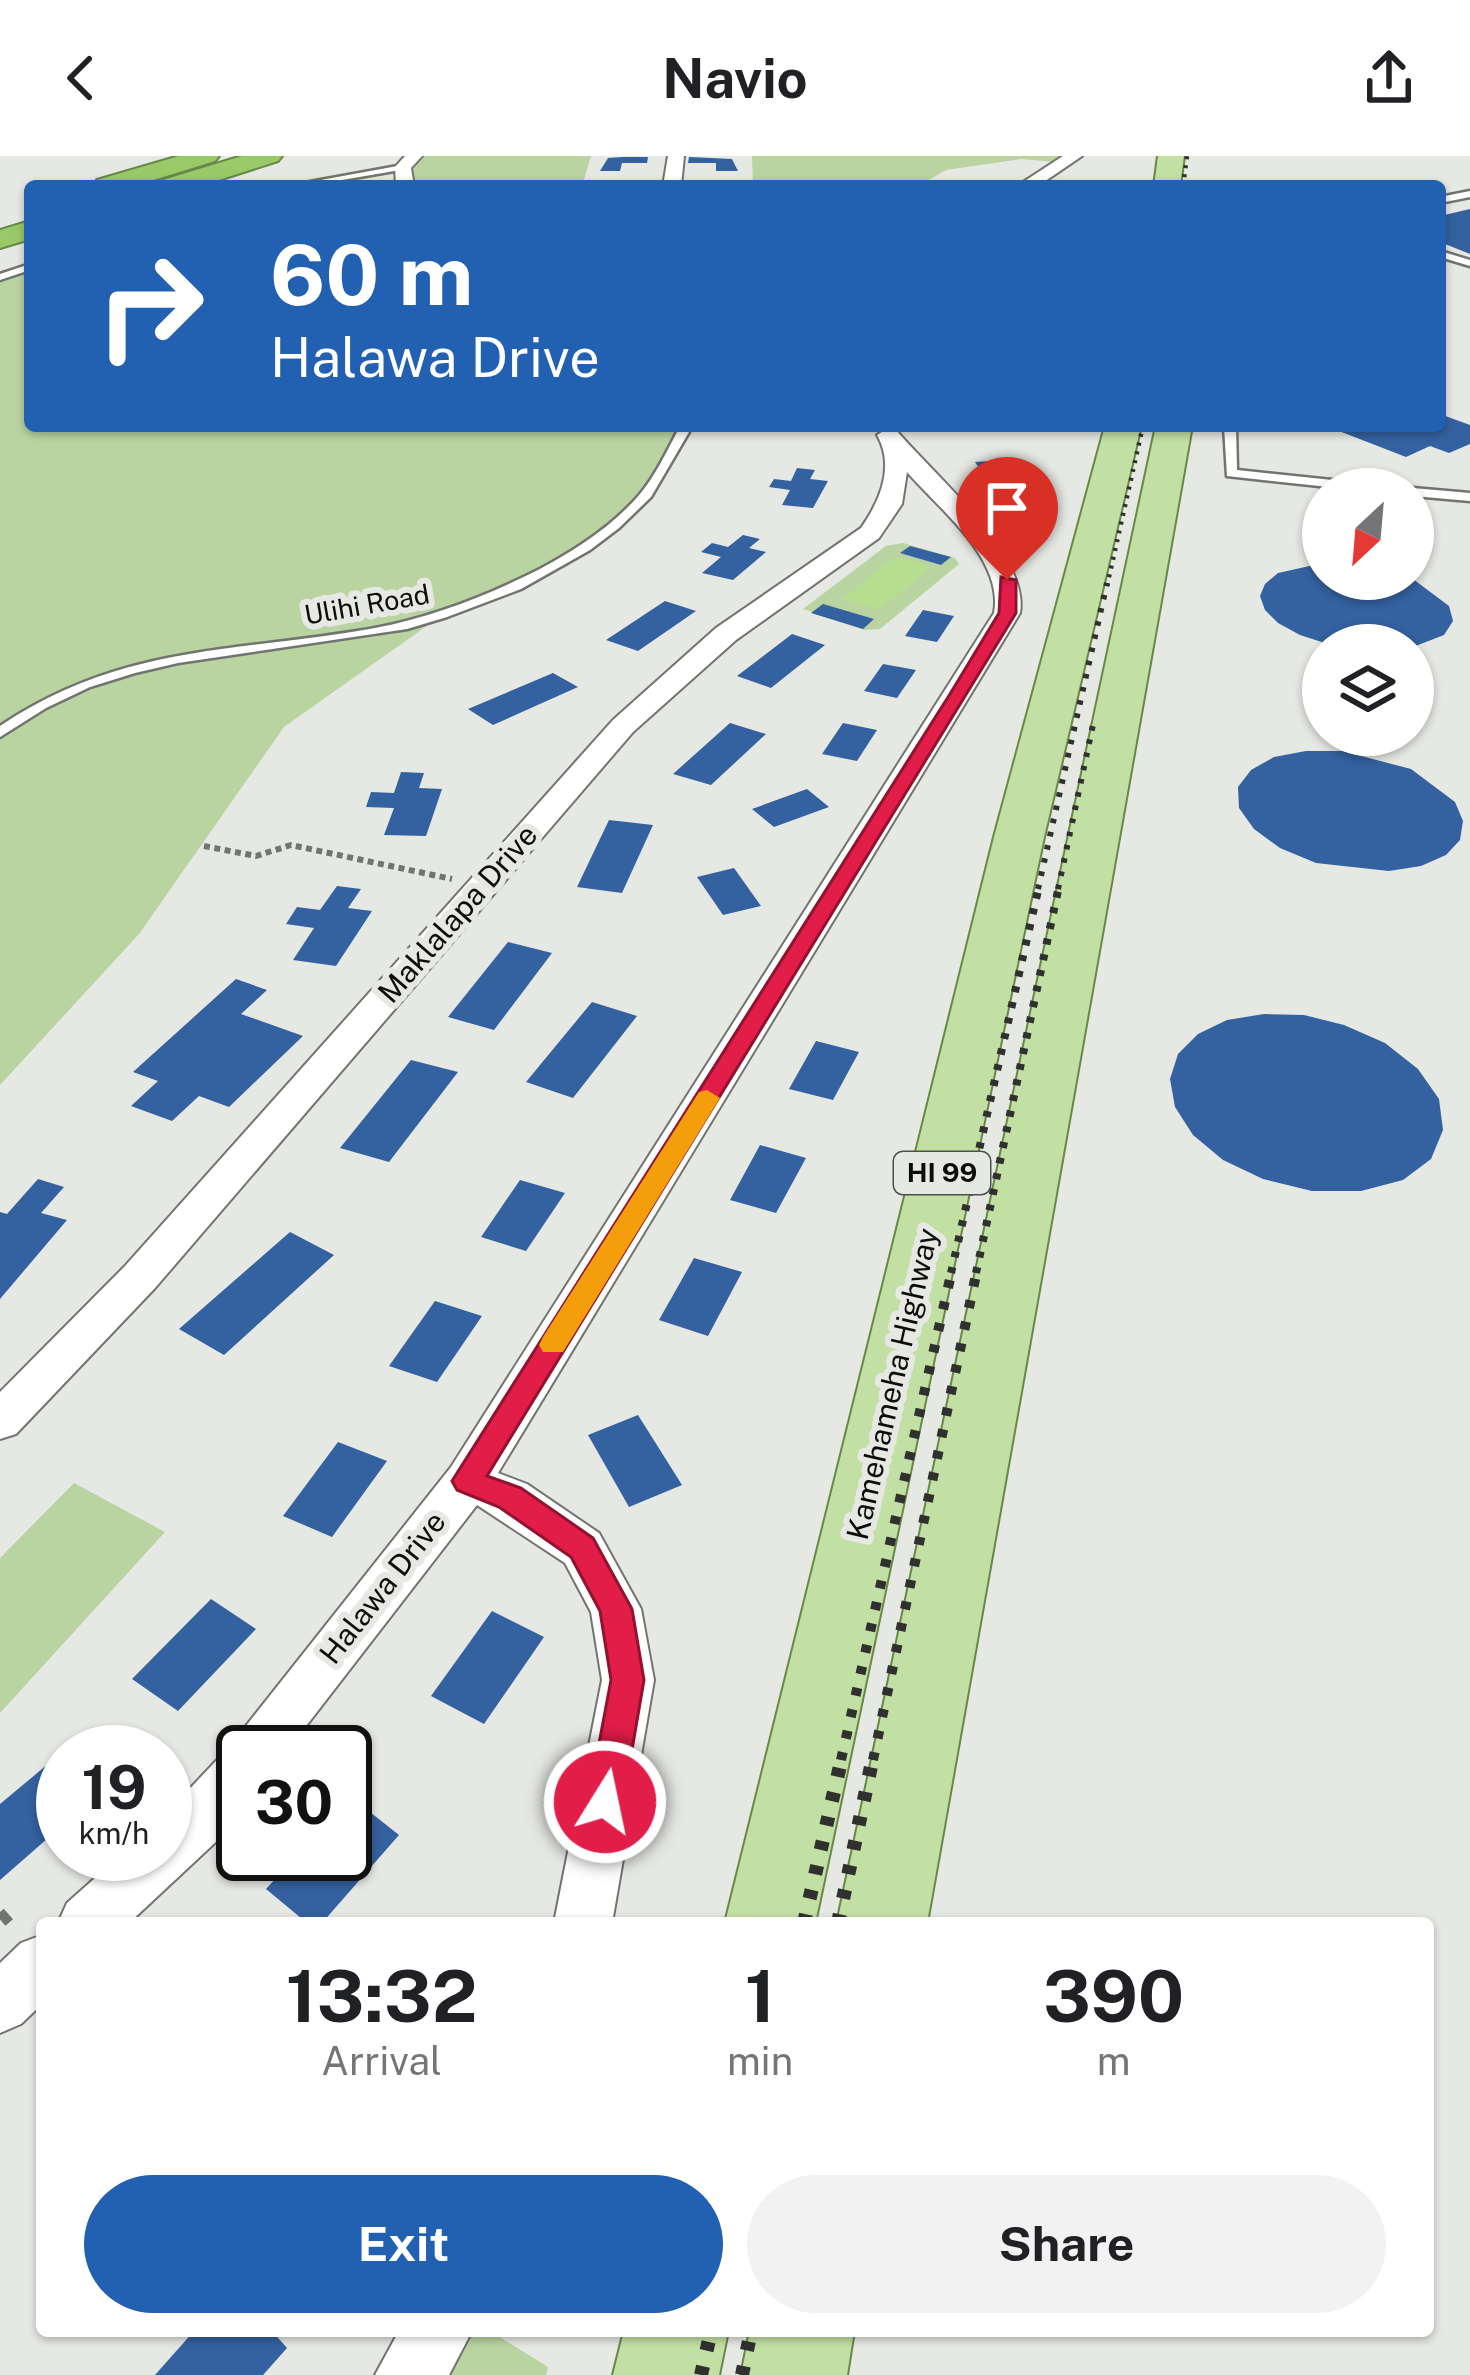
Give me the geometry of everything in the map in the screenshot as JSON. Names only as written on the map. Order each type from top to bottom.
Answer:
[{"type":"highway","points":[[126,180],[206,156]]},
{"type":"highway","points":[[191,180],[269,156]]},
{"type":"main road","name":"Kamehameha Highway","points":[[771,1917],[1009,880],[1121,432]]},
{"type":"main road","name":"HI 99","points":[[883,1917],[1173,432]]},
{"type":"main road","points":[[666,2375],[675,2337]]},
{"type":"main road","points":[[794,2375],[801,2337]]},
{"type":"street","points":[[1035,180],[1073,156]]},
{"type":"street","points":[[886,434],[896,482],[890,504],[917,500],[949,505]]},
{"type":"street","name":"Halawa Drive","points":[[275,1725],[468,1481],[1007,613],[1010,596],[1000,564],[886,434]]},
{"type":"street","name":"Maklalapa Drive","points":[[0,1420],[140,1277],[665,685],[726,634],[852,550],[890,504]]},
{"type":"street","points":[[468,1481],[510,1498],[582,1548],[616,1609],[628,1680],[584,1917]]},
{"type":"street","points":[[192,1827],[216,1800]]},
{"type":"street","points":[[94,1917],[133,1881]]},
{"type":"street","points":[[0,2002],[36,1969]]},
{"type":"street","points":[[409,2375],[435,2337]]},
{"type":"lane","points":[[335,180],[407,170]]},
{"type":"lane","name":"Ulihi Road","points":[[0,733],[64,689],[138,665],[439,618],[520,583],[571,557],[640,502],[683,432]]},
{"type":"lane","points":[[1231,432],[1231,473],[1302,481]]},
{"type":"lane","points":[[1434,494],[1470,497]]},
{"type":"path","points":[[204,846],[256,856],[291,845],[483,885]]},
{"type":"shaded area","points":[[414,156],[591,156],[584,180],[407,180]]},
{"type":"shaded area","points":[[752,156],[1074,156],[1066,163],[1021,159],[946,170],[928,180],[753,180]]},
{"type":"shaded area","points":[[24,269],[24,432],[683,432],[639,503],[571,557],[438,618],[284,727],[139,934],[0,1085],[0,277]]},
{"type":"shaded area","points":[[903,543],[955,558],[959,564],[880,629],[864,630],[803,609],[886,546]]},
{"type":"shaded area","points":[[895,557],[931,567],[879,610],[842,599]]},
{"type":"shaded area","points":[[74,1483],[165,1532],[0,1713],[0,1558]]},
{"type":"shaded area","points":[[435,2337],[500,2337],[548,2367],[546,2375],[409,2375]]},
{"type":"building","points":[[648,157],[647,163],[622,163],[620,171],[600,171],[608,158]]},
{"type":"building","points":[[689,157],[732,159],[738,171],[716,171],[716,163],[688,163]]},
{"type":"building","points":[[1470,209],[1470,254],[1446,244],[1446,215]]},
{"type":"building","points":[[1446,416],[1470,425],[1470,444],[1449,453],[1430,446],[1406,457],[1341,432],[1446,432]]},
{"type":"building","points":[[1003,460],[1016,480],[988,482],[975,462]]},
{"type":"building","points":[[797,468],[815,470],[810,479],[828,481],[813,508],[782,505],[790,490],[769,487],[774,479],[791,481]]},
{"type":"building","points":[[1016,502],[1046,504],[1046,526],[1015,525]]},
{"type":"building","points":[[743,535],[760,539],[749,548],[766,552],[733,580],[702,573],[721,557],[701,552],[712,543],[728,547]]},
{"type":"building","points":[[910,546],[951,557],[941,565],[900,553]]},
{"type":"building","points":[[1302,568],[1302,600],[1434,600],[1434,595],[1449,606],[1453,621],[1444,635],[1434,639],[1434,624],[1302,624],[1302,636],[1265,610],[1260,596],[1278,573]]},
{"type":"building","points":[[665,601],[696,611],[638,651],[606,640]]},
{"type":"building","points":[[823,604],[874,619],[863,629],[811,613]]},
{"type":"building","points":[[923,610],[954,616],[937,642],[905,636]]},
{"type":"building","points":[[792,634],[825,645],[771,688],[737,676]]},
{"type":"building","points":[[883,664],[916,670],[897,698],[864,691]]},
{"type":"building","points":[[553,673],[578,687],[493,725],[468,709]]},
{"type":"building","points":[[730,723],[766,734],[711,785],[673,774]]},
{"type":"building","points":[[843,723],[877,730],[857,761],[822,754]]},
{"type":"building","points":[[1302,752],[1302,756],[1361,756],[1411,769],[1455,802],[1463,821],[1460,840],[1446,855],[1421,866],[1389,871],[1316,863],[1280,848],[1254,829],[1239,808],[1238,787],[1251,770],[1274,757]]},
{"type":"building","points":[[401,772],[424,773],[419,788],[442,789],[426,836],[384,835],[394,808],[366,807],[371,792],[394,793]]},
{"type":"building","points":[[807,789],[829,807],[774,827],[752,809]]},
{"type":"building","points":[[609,820],[653,825],[622,893],[577,887]]},
{"type":"building","points":[[734,868],[761,906],[723,915],[697,877]]},
{"type":"building","points":[[337,886],[361,889],[348,908],[372,911],[336,966],[293,960],[314,928],[286,924],[297,907],[320,910]]},
{"type":"building","points":[[508,942],[552,953],[494,1030],[448,1017]]},
{"type":"building","points":[[236,979],[267,990],[241,1014],[303,1036],[229,1107],[199,1096],[172,1121],[131,1106],[158,1081],[133,1072]]},
{"type":"building","points":[[592,1002],[637,1016],[573,1098],[526,1082]]},
{"type":"building","points":[[1304,1015],[1344,1025],[1385,1043],[1418,1069],[1439,1099],[1443,1130],[1431,1159],[1403,1180],[1361,1191],[1312,1191],[1263,1179],[1223,1160],[1193,1135],[1175,1107],[1170,1079],[1178,1054],[1198,1034],[1227,1020]]},
{"type":"building","points":[[816,1041],[859,1052],[833,1100],[789,1089]]},
{"type":"building","points":[[411,1060],[458,1072],[389,1162],[340,1148]]},
{"type":"building","points":[[760,1145],[806,1158],[776,1213],[730,1200]]},
{"type":"building","points":[[38,1179],[64,1187],[41,1213],[67,1220],[0,1299],[0,1212],[7,1214]]},
{"type":"building","points":[[520,1180],[565,1193],[526,1251],[481,1237]]},
{"type":"building","points":[[290,1232],[334,1255],[224,1355],[179,1329]]},
{"type":"building","points":[[694,1258],[742,1272],[708,1336],[659,1320]]},
{"type":"building","points":[[435,1301],[482,1316],[437,1382],[389,1366]]},
{"type":"building","points":[[638,1415],[682,1485],[629,1507],[588,1435]]},
{"type":"building","points":[[338,1442],[387,1461],[332,1537],[283,1516]]},
{"type":"building","points":[[211,1599],[256,1629],[178,1711],[132,1679]]},
{"type":"building","points":[[492,1611],[544,1637],[484,1724],[431,1696]]},
{"type":"building","points":[[36,1774],[36,1849],[0,1880],[0,1804]]},
{"type":"building","points":[[372,1814],[399,1835],[372,1866]]},
{"type":"building","points":[[273,1881],[359,1881],[327,1917],[300,1917],[266,1889]]},
{"type":"building","points":[[189,2337],[277,2337],[287,2348],[263,2375],[155,2375]]},
{"type":"railway","points":[[1184,180],[1187,156]]},
{"type":"railway","points":[[1107,586],[1142,432]]},
{"type":"railway","points":[[1038,889],[1107,583]]},
{"type":"railway","points":[[1058,889],[1094,720]]},
{"type":"railway","points":[[951,1273],[1039,886]]},
{"type":"railway","points":[[976,1273],[1059,886]]},
{"type":"railway","points":[[841,1760],[952,1270]]},
{"type":"railway","points":[[873,1760],[977,1270]]},
{"type":"railway","points":[[805,1917],[842,1757]]},
{"type":"railway","points":[[839,1917],[873,1757]]},
{"type":"railway","points":[[701,2375],[710,2337]]},
{"type":"railway","points":[[742,2375],[750,2337]]},
{"type":"slow traffic","points":[[553,1345],[707,1098]]},
{"type":"route","points":[[605,1802],[628,1680],[625,1644],[602,1576],[582,1548],[510,1498],[468,1481],[960,694],[1007,613],[1007,580]]}]
